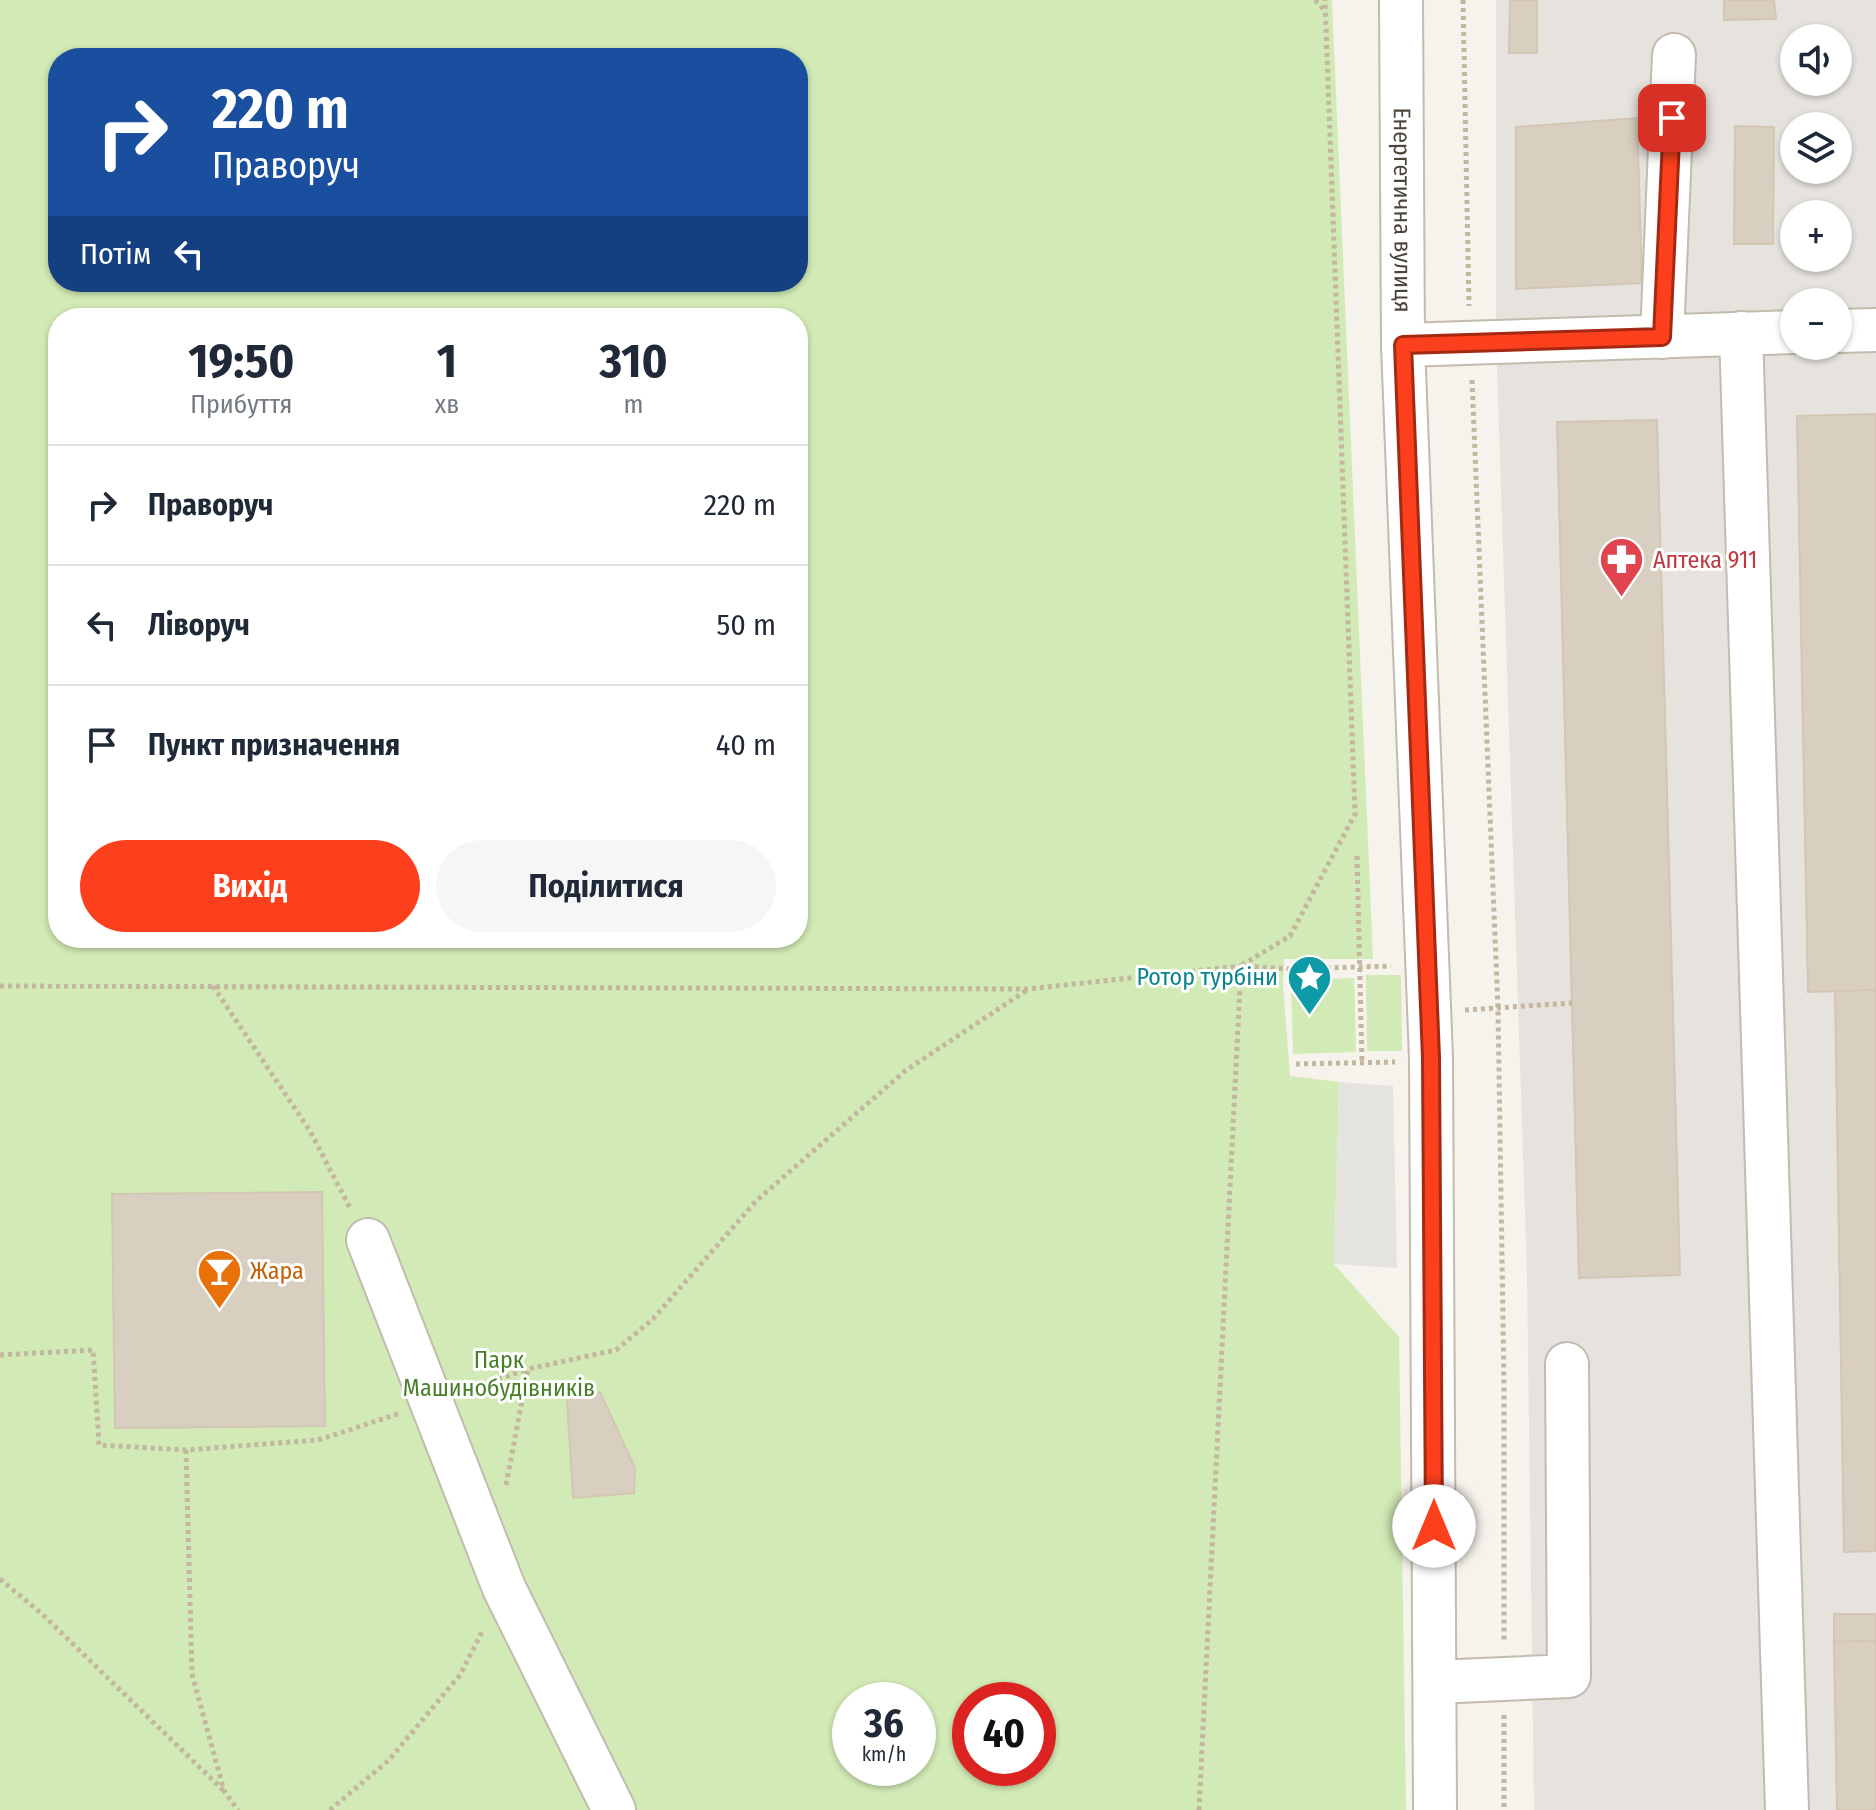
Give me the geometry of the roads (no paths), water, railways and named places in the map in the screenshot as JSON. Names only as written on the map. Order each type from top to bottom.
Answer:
[{"type":"street","name":"Енергетична вулиця","points":[[1401,0],[1403,345],[1429,1013],[1435,1810]]},
{"type":"street","points":[[1662,337],[1674,55]]},
{"type":"street","points":[[1852,331],[1876,330]]},
{"type":"street","points":[[1403,345],[1780,332]]},
{"type":"street","points":[[1741,333],[1787,1810]]},
{"type":"street","points":[[368,1240],[504,1588],[614,1810]]},
{"type":"street","points":[[1435,1682],[1569,1676],[1567,1364]]},
{"type":"place","name":"Аптека 911","points":[[1622,599]]},
{"type":"place","name":"Ротор турбіни","points":[[1309,1016]]},
{"type":"place","name":"Жара","points":[[219,1310]]},
{"type":"park label","name":"Парк Машинобудівників","points":[[499,1374]]}]
